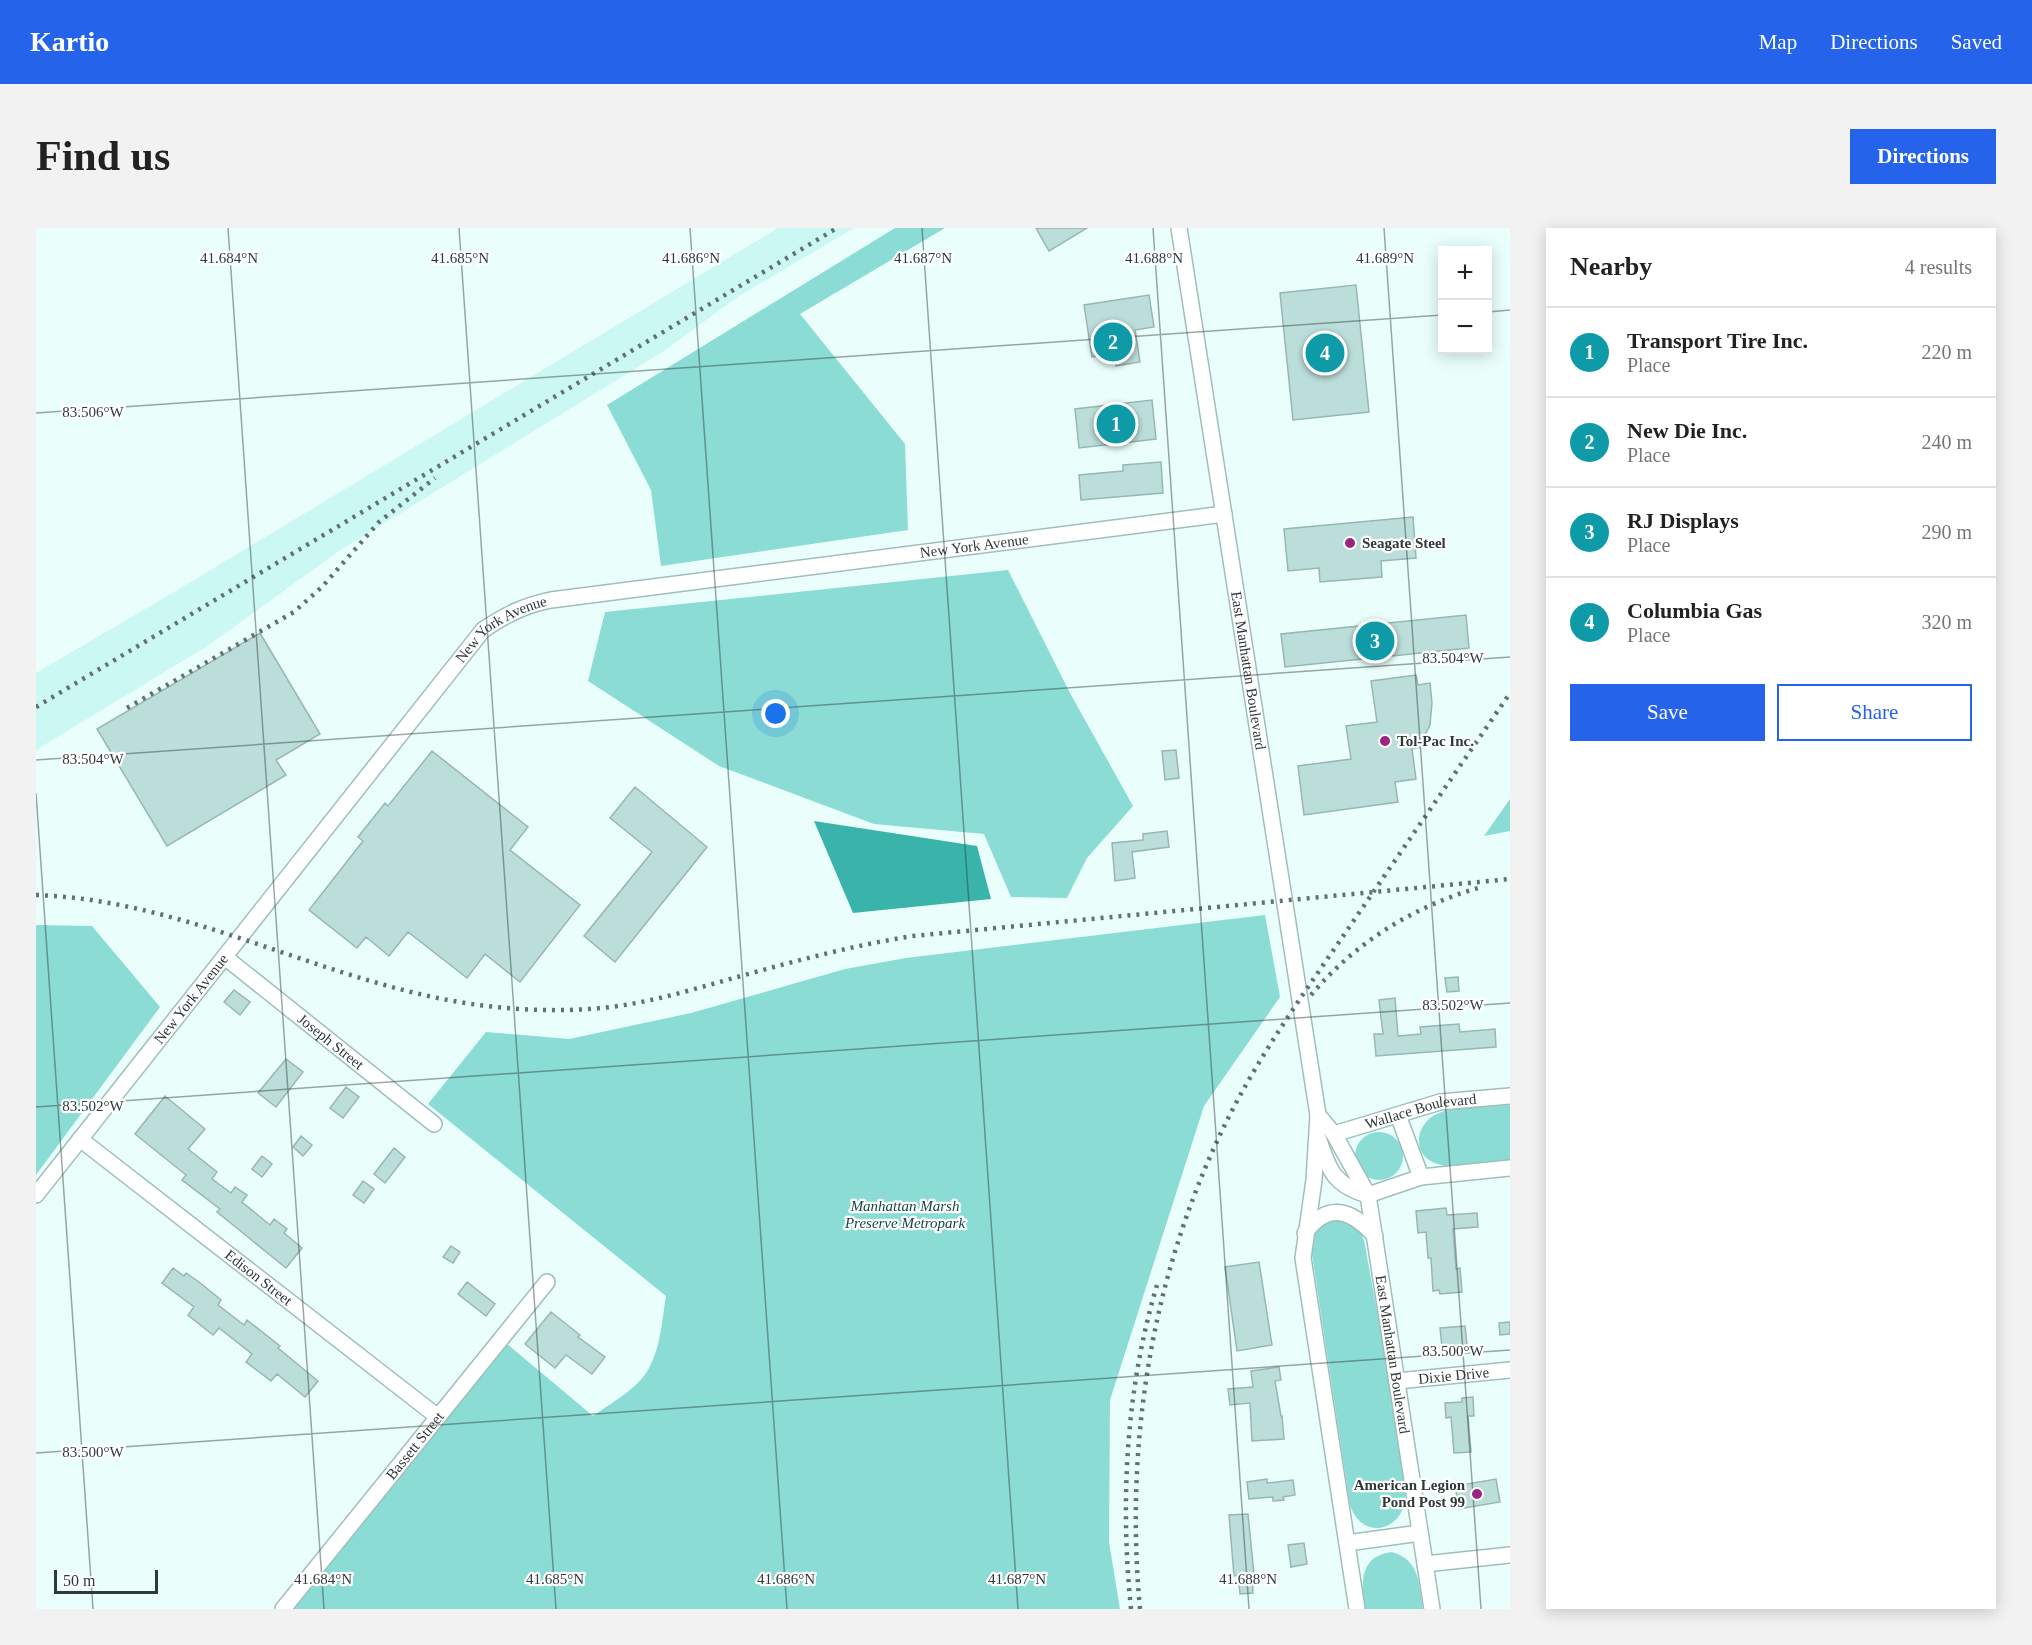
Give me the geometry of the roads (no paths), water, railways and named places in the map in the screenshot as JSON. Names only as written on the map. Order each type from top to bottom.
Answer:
[{"type":"street","name":"East Manhattan Boulevard","points":[[1179,228],[1318,1115],[1314,1180],[1303,1258],[1357,1609]]},
{"type":"street","name":"New York Avenue","points":[[36,1195],[483,630],[517,609],[551,600],[1224,514]]},
{"type":"street","name":"Joseph Street","points":[[226,957],[434,1124]]},
{"type":"street","name":"Wallace Boulevard","points":[[1334,1134],[1440,1102],[1510,1096]]},
{"type":"street","name":"East Manhattan Boulevard","points":[[1318,1115],[1334,1134],[1368,1195],[1432,1609]]},
{"type":"street","points":[[1398,1115],[1421,1177]]},
{"type":"street","points":[[1317,1133],[1324,1157],[1333,1175],[1343,1186],[1368,1195],[1421,1177],[1510,1168]]},
{"type":"street","name":"Edison Street","points":[[80,1139],[438,1417]]},
{"type":"street","points":[[1305,1233],[1323,1216],[1336,1213],[1348,1214],[1361,1220],[1375,1236]]},
{"type":"street","name":"Bassett Street","points":[[283,1609],[547,1282]]},
{"type":"street","name":"Dixie Drive","points":[[1397,1381],[1510,1370]]},
{"type":"street","points":[[1347,1543],[1420,1533]]},
{"type":"street","points":[[1425,1564],[1510,1556]]},
{"type":"railway","points":[[36,707],[837,228]]},
{"type":"railway","points":[[127,708],[294,612],[322,587],[379,522],[435,478]]},
{"type":"railway","points":[[1140,1609],[1136,1549],[1136,1488],[1140,1428],[1148,1368],[1160,1308],[1175,1250],[1195,1193],[1233,1109],[1279,1030],[1510,693]]},
{"type":"railway","points":[[36,895],[94,900],[151,912],[373,982],[430,996],[503,1008],[569,1010],[602,1008],[649,1000],[827,953],[913,936],[1510,879]]},
{"type":"railway","points":[[1311,995],[1346,959],[1386,929],[1430,905],[1478,888]]},
{"type":"railway","points":[[1131,1609],[1126,1527],[1128,1446],[1138,1364],[1157,1285]]},
{"type":"place","name":"New Die Inc.","points":[[1113,342]]},
{"type":"place","name":"Columbia Gas","points":[[1325,353]]},
{"type":"place","name":"Transport Tire Inc.","points":[[1116,424]]},
{"type":"place","name":"Seagate Steel","points":[[1350,543]]},
{"type":"place","name":"RJ Displays","points":[[1375,641]]},
{"type":"place","name":"Tol-Pac Inc.","points":[[1385,741]]},
{"type":"place","name":"American Legion Pond Post 99","points":[[1477,1494]]},
{"type":"park label","name":"Manhattan Marsh Preserve Metropark","points":[[905,1214]]}]
